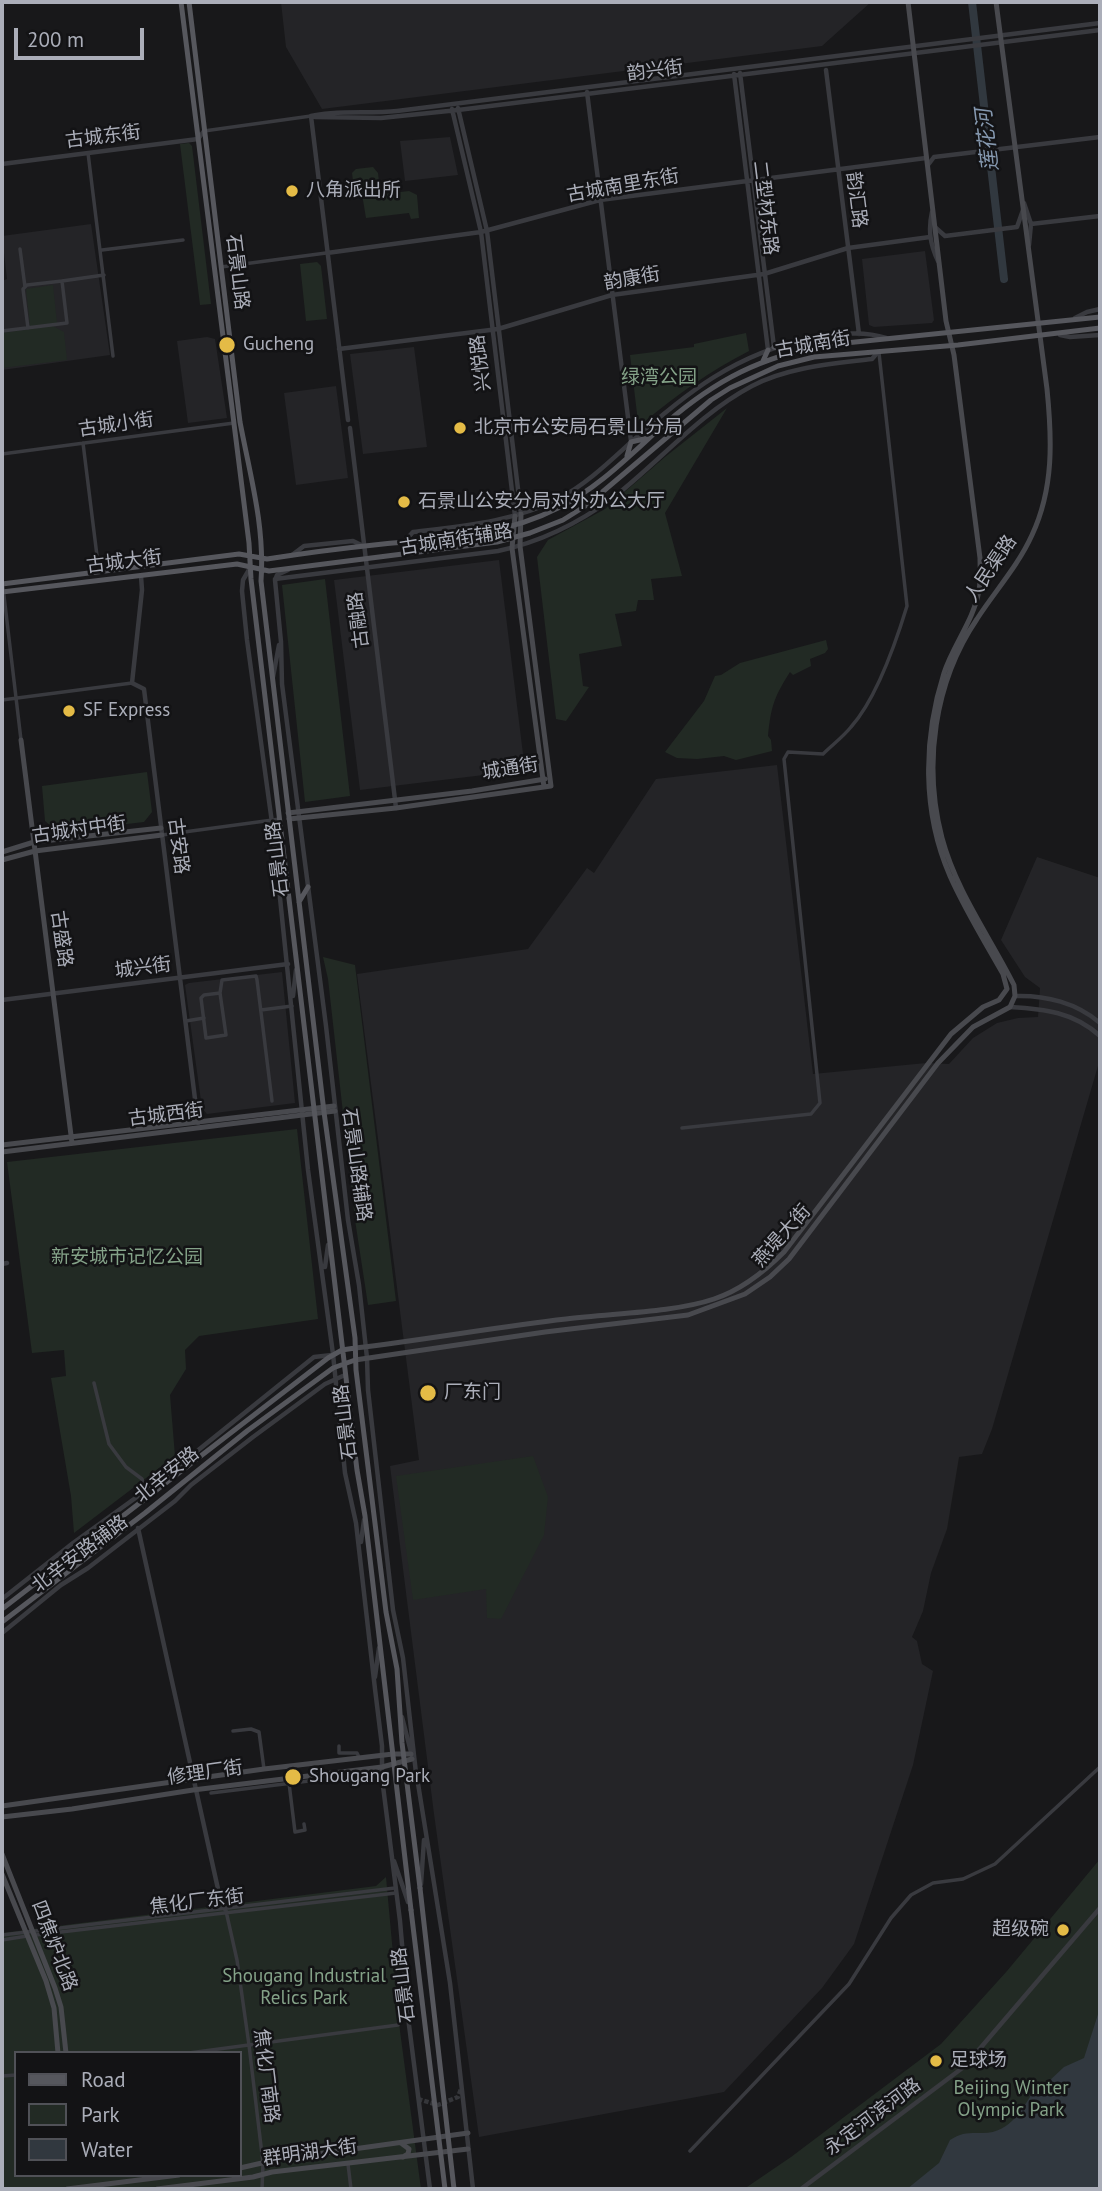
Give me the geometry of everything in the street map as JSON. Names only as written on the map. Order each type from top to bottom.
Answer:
[{"type":"main road","name":"石景山路","points":[[181,2],[250,555],[313,1111],[343,1362],[365,1516],[445,2189]]},
{"type":"main road","name":"石景山路","points":[[188,2],[240,422],[254,484],[288,816],[386,1612],[397,1669],[404,1758],[454,2189]]},
{"type":"main road","name":"人民渠路","points":[[908,2],[935,228],[964,429],[980,576],[976,600],[945,670],[936,700],[929,747],[930,803],[949,874],[1003,975],[1007,989],[1004,996]]},
{"type":"main road","name":"人民渠路","points":[[996,2],[1040,335],[1051,432],[1051,465],[1045,499],[1033,534],[1022,555],[975,621],[956,656],[944,687],[933,757],[937,812],[950,863],[1014,985],[1015,996]]},
{"type":"main road","name":"古城南街","points":[[262,558],[517,526],[572,501],[595,485],[713,388],[763,361],[793,351],[826,345],[1100,317]]},
{"type":"main road","name":"古城南街","points":[[250,567],[291,568],[520,537],[562,520],[587,505],[688,417],[730,388],[769,369],[797,361],[849,353],[951,345],[1100,328]]},
{"type":"main road","points":[[763,361],[771,348],[793,351]]},
{"type":"main road","points":[[626,458],[631,442],[651,437]]},
{"type":"main road","name":"兴悦路","points":[[518,515],[512,548],[546,778]]},
{"type":"main road","name":"兴悦路","points":[[517,526],[546,778]]},
{"type":"main road","name":"古城大街","points":[[2,582],[239,554],[262,558]]},
{"type":"main road","name":"古城大街","points":[[3,592],[237,564],[250,567]]},
{"type":"main road","name":"古盛路","points":[[21,740],[72,1140]]},
{"type":"main road","name":"城通街","points":[[288,816],[396,808],[551,786],[546,778],[298,815]]},
{"type":"main road","name":"古城村中街","points":[[2,852],[34,842],[162,832]]},
{"type":"main road","name":"古城村中街","points":[[2,860],[35,851],[162,832]]},
{"type":"main road","points":[[299,902],[308,887]]},
{"type":"main road","name":"燕堤大街","points":[[355,1348],[544,1321],[679,1307],[716,1298],[737,1289],[764,1272],[784,1252],[951,1034],[983,1007],[1004,996]]},
{"type":"main road","points":[[1010,1007],[1015,996]]},
{"type":"main road","name":"燕堤大街","points":[[355,1360],[545,1332],[688,1315],[745,1293],[770,1277],[789,1259],[955,1043],[972,1027],[1010,1007]]},
{"type":"main road","name":"古城西街","points":[[2,1152],[72,1140],[334,1108]]},
{"type":"main road","name":"古城西街","points":[[2,1145],[58,1137],[72,1140]]},
{"type":"main road","name":"北辛安路","points":[[2,1608],[333,1354],[355,1348]]},
{"type":"main road","name":"北辛安路","points":[[2,1622],[333,1368],[343,1362],[355,1360]]},
{"type":"main road","name":"修理厂街","points":[[2,1806],[264,1769],[393,1754],[404,1758]]},
{"type":"main road","name":"修理厂街","points":[[2,1817],[72,1809],[195,1789],[382,1769],[412,1756]]},
{"type":"main road","name":"四焦炉北路","points":[[2,1854],[49,1990],[54,2008],[58,2051]]},
{"type":"main road","name":"四焦炉北路","points":[[2,1874],[58,1997],[66,2051]]},
{"type":"main road","name":"群明湖大街","points":[[242,2168],[468,2133]]},
{"type":"main road","points":[[401,2143],[409,2149],[408,2154],[403,2157]]},
{"type":"main road","name":"群明湖大街","points":[[157,2189],[468,2149]]},
{"type":"main road","points":[[67,2189],[163,2177]]},
{"type":"street","points":[[1001,39],[1100,23]]},
{"type":"street","points":[[1001,39],[1100,30]]},
{"type":"street","name":"韵兴街","points":[[204,131],[311,116],[368,119],[1001,39]]},
{"type":"street","name":"韵兴街","points":[[737,72],[817,65],[912,50]]},
{"type":"street","points":[[817,65],[827,70],[835,62]]},
{"type":"street","name":"韵汇路","points":[[827,70],[859,334]]},
{"type":"street","name":"二型材东路","points":[[737,72],[771,348]]},
{"type":"street","points":[[586,91],[631,442]]},
{"type":"street","name":"兴悦路","points":[[455,107],[484,232],[518,515]]},
{"type":"street","points":[[311,116],[348,420]]},
{"type":"street","points":[[198,139],[204,131]]},
{"type":"street","points":[[927,166],[934,157],[1100,137]]},
{"type":"street","name":"古城东街","points":[[2,164],[198,139]]},
{"type":"street","points":[[89,153],[113,356]]},
{"type":"street","name":"古城南里东街","points":[[327,253],[484,232],[600,200],[926,158]]},
{"type":"street","points":[[1021,196],[1031,224],[1028,253]]},
{"type":"street","points":[[933,207],[929,225],[931,246],[940,265]]},
{"type":"street","points":[[935,228],[945,236],[1017,227],[1023,211]]},
{"type":"street","points":[[1031,224],[1100,216]]},
{"type":"street","name":"韵康街","points":[[339,349],[496,329],[612,295],[762,274],[848,248],[930,237]]},
{"type":"street","points":[[101,250],[183,240]]},
{"type":"street","points":[[20,249],[28,328]]},
{"type":"street","points":[[221,267],[327,253]]},
{"type":"street","points":[[25,287],[104,275]]},
{"type":"street","points":[[2,331],[67,323],[62,281]]},
{"type":"street","points":[[1072,320],[1100,309]]},
{"type":"street","name":"古城南街辅路","points":[[404,542],[413,532],[473,525],[518,515],[558,499],[576,488],[705,382],[771,348],[820,337],[859,334],[873,334],[890,339]]},
{"type":"street","points":[[1056,334],[1070,337],[1100,335]]},
{"type":"street","points":[[682,1128],[811,1114],[820,1103],[784,759],[788,752],[823,754],[852,726],[869,701],[907,606],[878,352]]},
{"type":"street","name":"古城南街辅路","points":[[275,580],[520,546],[576,523],[597,509],[701,420],[754,385],[800,370],[872,359],[878,352]]},
{"type":"street","name":"古城小街","points":[[2,454],[234,423]]},
{"type":"street","name":"古融路","points":[[350,428],[396,808]]},
{"type":"street","points":[[83,443],[99,572]]},
{"type":"street","points":[[250,567],[243,580],[242,591],[288,964],[308,1170],[333,1354],[345,1473],[359,1547],[382,1755],[387,1829],[430,2189]]},
{"type":"street","points":[[275,580],[277,575],[291,568]]},
{"type":"street","points":[[2,700],[132,683],[142,590],[141,576]]},
{"type":"street","name":"石景山路辅路","points":[[275,580],[282,684],[327,1026],[348,1220],[355,1252],[393,1611],[403,1658],[416,1773]]},
{"type":"street","points":[[2,582],[21,740]]},
{"type":"street","points":[[273,678],[280,629]]},
{"type":"street","name":"古安路","points":[[132,683],[144,689],[198,1124]]},
{"type":"street","points":[[162,832],[280,819]]},
{"type":"street","points":[[292,1006],[297,955]]},
{"type":"street","name":"城兴街","points":[[2,1000],[288,964]]},
{"type":"street","points":[[220,993],[204,995],[201,998],[206,1038],[226,1035],[220,993],[222,980],[256,976],[272,1101]]},
{"type":"street","points":[[1015,996],[1048,998],[1077,1008],[1100,1023]]},
{"type":"street","points":[[261,1010],[292,1006]]},
{"type":"street","points":[[1010,1007],[1044,1009],[1074,1018],[1100,1036]]},
{"type":"street","points":[[186,1021],[204,1018]]},
{"type":"street","points":[[323,1275],[329,1239]]},
{"type":"street","name":"北辛安路辅路","points":[[2,1599],[166,1476],[314,1357],[333,1354]]},
{"type":"street","name":"北辛安路辅路","points":[[2,1633],[239,1448],[335,1379],[345,1375]]},
{"type":"street","points":[[94,1383],[109,1444],[142,1479],[145,1490]]},
{"type":"street","points":[[215,1456],[239,1448]]},
{"type":"street","points":[[166,1476],[182,1472]]},
{"type":"street","points":[[359,1547],[365,1516]]},
{"type":"street","points":[[138,1528],[220,1898],[226,1911]]},
{"type":"street","points":[[24,1582],[28,1589]]},
{"type":"street","points":[[30,1599],[61,1585]]},
{"type":"street","points":[[375,1689],[375,1670],[380,1645]]},
{"type":"street","name":"石景山路","points":[[401,1712],[416,1773],[440,1935],[450,1983],[473,2189]]},
{"type":"street","points":[[233,1731],[251,1728],[259,1732],[264,1769]]},
{"type":"street","points":[[338,1746],[339,1753],[357,1753],[359,1759]]},
{"type":"street","points":[[690,2151],[849,1984],[891,1919],[911,1895],[933,1883],[963,1879],[995,1864],[1100,1767]]},
{"type":"street","points":[[211,1793],[382,1769]]},
{"type":"street","points":[[289,1783],[295,1832],[305,1830],[304,1824]]},
{"type":"street","points":[[387,1829],[394,1862],[411,1910]]},
{"type":"street","points":[[420,1888],[425,1833]]},
{"type":"street","name":"焦化厂东街","points":[[2,1938],[396,1890]]},
{"type":"street","name":"永定河滨河路","points":[[801,2189],[965,2066],[1100,1908]]},
{"type":"street","name":"焦化厂南路","points":[[226,1911],[237,1960],[249,2045],[263,2163],[262,2189]]},
{"type":"street","points":[[204,2051],[398,2025]]},
{"type":"street","points":[[348,2163],[351,2189]]},
{"type":"shaded area","points":[[281,2],[871,2],[822,46],[322,109],[286,47]]},
{"type":"shaded area","points":[[450,137],[458,175],[405,181],[400,141]]},
{"type":"shaded area","points":[[91,224],[110,355],[2,370],[2,281],[7,279],[2,236]]},
{"type":"shaded area","points":[[925,251],[934,320],[932,323],[874,327],[869,325],[862,259]]},
{"type":"shaded area","points":[[207,337],[215,339],[227,418],[188,423],[177,341]]},
{"type":"shaded area","points":[[414,347],[427,447],[363,454],[350,354]]},
{"type":"shaded area","points":[[336,386],[348,478],[296,485],[284,393]]},
{"type":"shaded area","points":[[499,560],[525,770],[360,790],[334,580]]},
{"type":"shaded area","points":[[777,765],[813,1074],[926,1063],[949,1064],[973,1038],[997,1023],[1038,1017],[1040,988],[1025,977],[1001,940],[1037,857],[1100,878],[1100,1059],[992,1429],[982,1454],[959,1457],[947,1529],[931,1573],[923,1611],[912,1637],[917,1641],[922,1664],[933,1671],[913,1765],[854,1944],[822,1988],[724,2092],[479,2137],[434,1814],[390,1466],[419,1460],[357,974],[528,949],[587,868],[594,873],[656,779]]},
{"type":"shaded area","points":[[282,972],[295,1103],[207,1114],[202,1108],[185,985]]},
{"type":"green space","points":[[189,143],[192,146],[211,304],[200,305],[180,144]]},
{"type":"green space","points":[[373,167],[378,173],[380,191],[384,194],[409,191],[417,195],[419,218],[411,219],[409,213],[366,218],[363,200],[354,189],[352,173],[356,169]]},
{"type":"green space","points":[[317,262],[321,266],[327,319],[306,321],[300,264]]},
{"type":"green space","points":[[53,285],[57,323],[30,326],[26,289]]},
{"type":"green space","points":[[53,326],[64,332],[67,360],[2,368],[2,333]]},
{"type":"green space","name":"绿湾公园","points":[[746,333],[749,351],[694,384],[642,424],[638,422],[630,355],[694,347],[694,344]]},
{"type":"green space","points":[[727,408],[665,513],[682,576],[651,579],[654,600],[638,600],[636,611],[615,614],[622,646],[579,654],[583,686],[589,687],[566,721],[556,719],[537,557],[548,540],[605,509]]},
{"type":"green space","points":[[325,579],[350,796],[305,802],[282,585]]},
{"type":"green space","points":[[826,640],[828,649],[825,653],[810,659],[811,666],[793,675],[790,672],[780,688],[769,726],[768,736],[772,751],[736,760],[724,756],[677,758],[665,752],[704,701],[715,676],[740,663]]},
{"type":"green space","points":[[147,772],[152,812],[144,822],[58,832],[45,821],[42,786]]},
{"type":"green space","points":[[323,957],[355,965],[396,1301],[368,1305],[355,1220],[328,979]]},
{"type":"green space","name":"新安城市记忆公园","points":[[297,1129],[318,1319],[199,1336],[185,1350],[186,1369],[170,1395],[175,1456],[74,1533],[71,1496],[51,1378],[66,1376],[64,1350],[32,1353],[7,1162]]},
{"type":"green space","points":[[533,1456],[548,1497],[544,1535],[501,1619],[487,1618],[486,1589],[413,1600],[396,1476]]},
{"type":"green space","name":"Beijing Winter Olympic Park","points":[[1100,1859],[1100,2189],[744,2189],[941,2044],[1007,1971]]},
{"type":"green space","name":"Shougang Industrial Relics Park","points":[[386,1877],[400,2031],[421,2189],[2,2189],[2,1933],[376,1886]]},
{"type":"water","points":[[1100,2008],[1100,2189],[907,2189],[939,2163],[950,2140],[962,2134],[1001,2129],[1015,2118],[1036,2087],[1047,2083],[1064,2067],[1084,2058]]},
{"type":"waterway","name":"莲花河","points":[[972,2],[1004,279]]},
{"type":"tunnel","points":[[418,2099],[438,2105],[458,2097],[461,2089]]},
{"type":"place","name":"八角派出所","points":[[292,191]]},
{"type":"place","name":"Gucheng","points":[[227,345]]},
{"type":"place","name":"北京市公安局石景山分局","points":[[460,428]]},
{"type":"place","name":"石景山公安分局对外办公大厅","points":[[404,502]]},
{"type":"place","name":"SF Express","points":[[69,711]]},
{"type":"place","name":"厂东门","points":[[428,1393]]},
{"type":"place","name":"Shougang Park","points":[[293,1777]]},
{"type":"place","name":"超级碗","points":[[1063,1930]]},
{"type":"place","name":"足球场","points":[[936,2061]]}]
